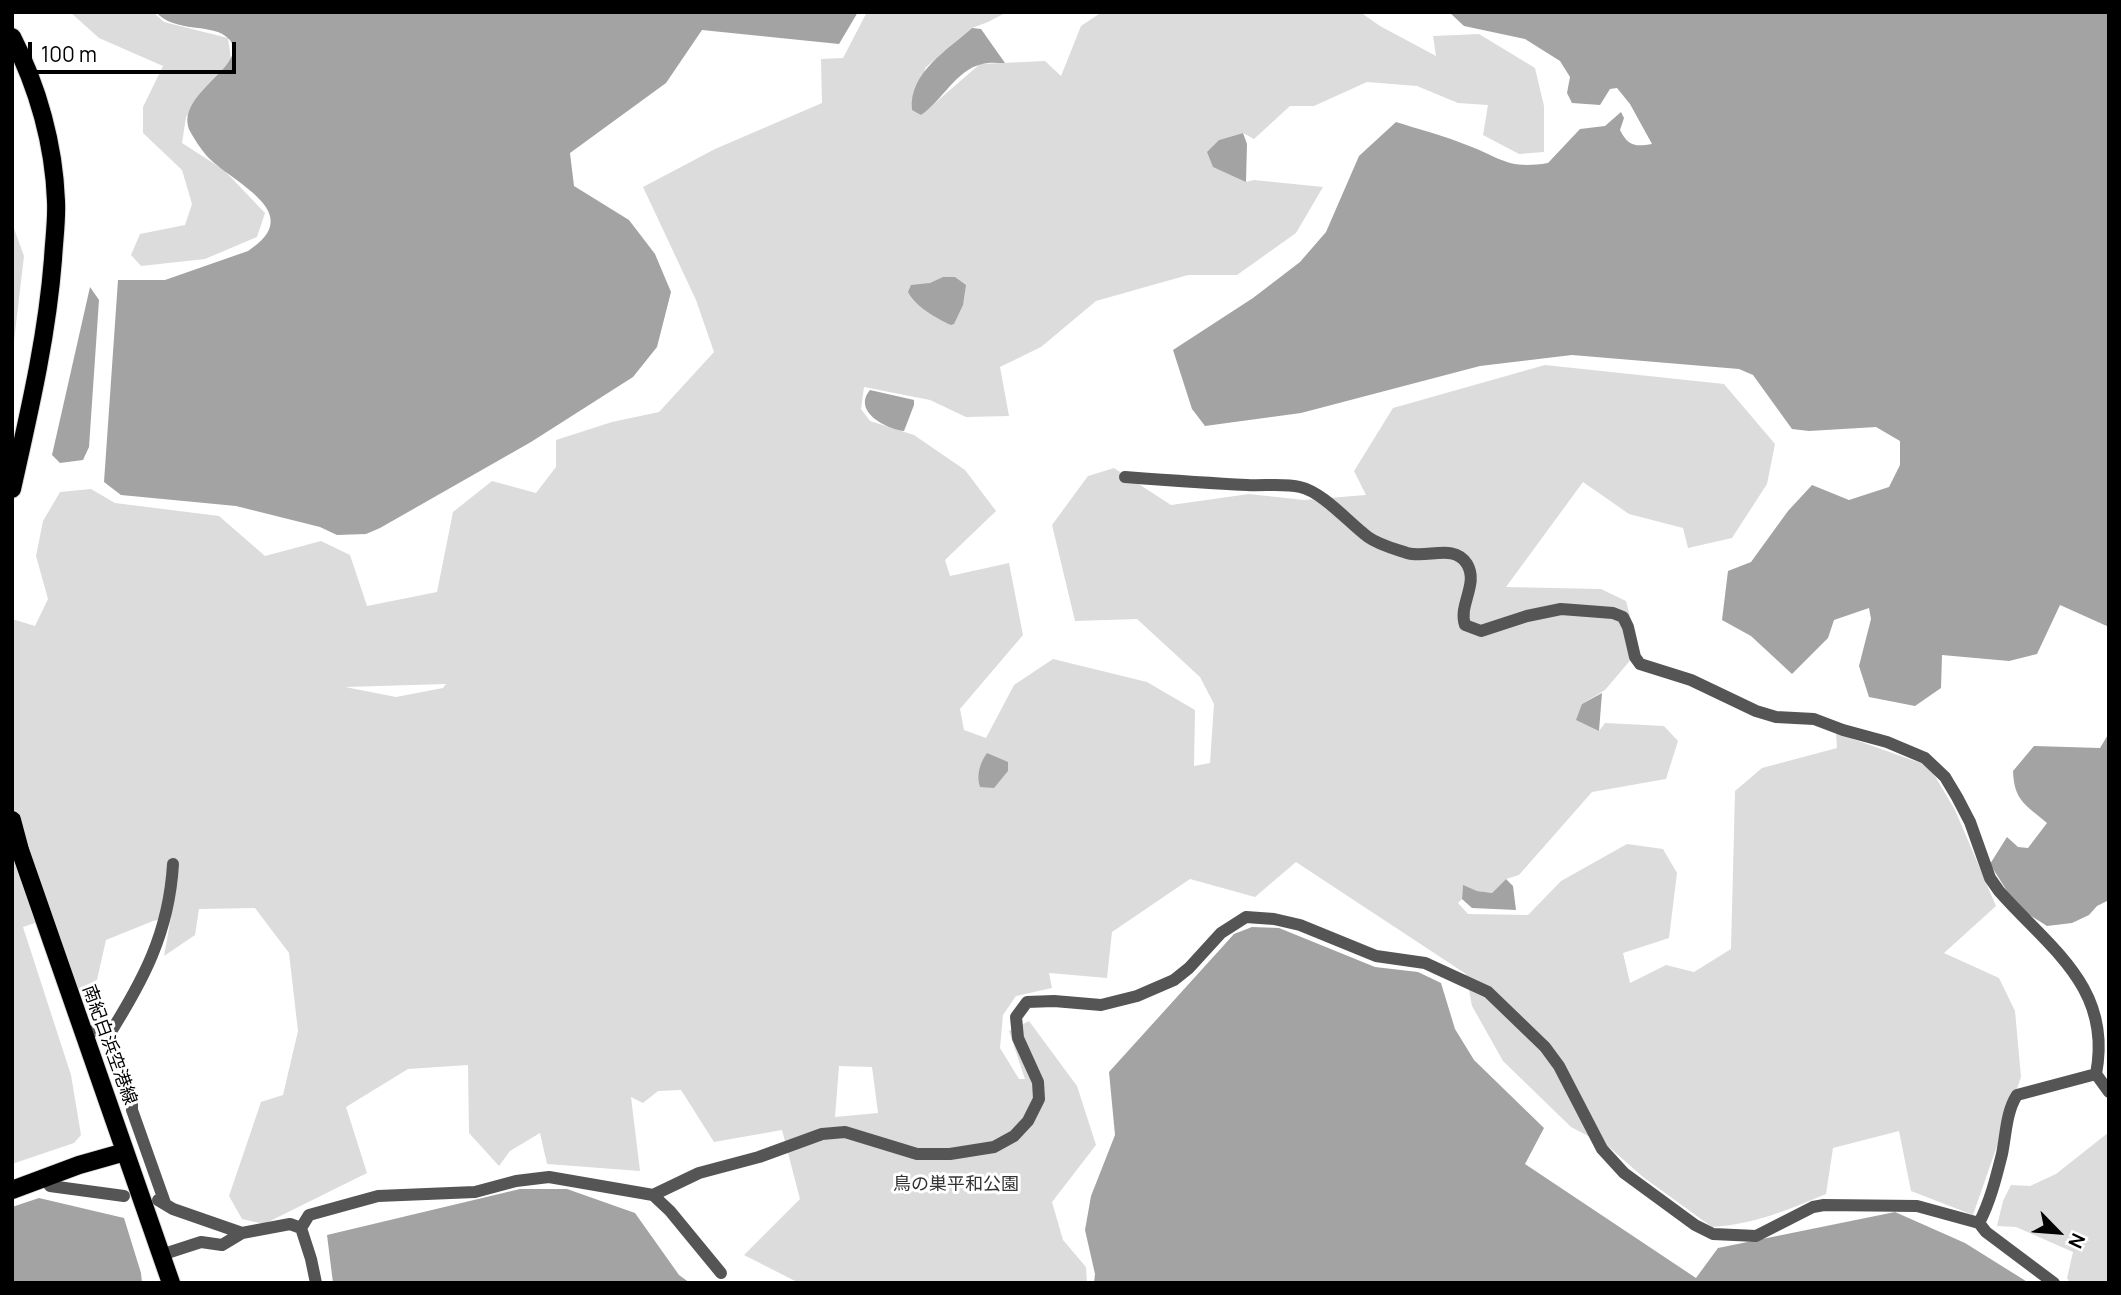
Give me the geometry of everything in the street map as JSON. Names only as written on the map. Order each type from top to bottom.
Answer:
[{"type":"main road","points":[[12,37],[36,92],[48,143],[56,201],[49,303],[12,489]]},
{"type":"main road","name":"南紀白浜空港線","points":[[12,820],[83,1035],[171,1283]]},
{"type":"main road","points":[[12,1190],[125,1152]]},
{"type":"street","points":[[1125,477],[1300,487],[1331,505],[1374,541],[1410,554],[1423,556],[1445,552],[1454,553],[1463,559],[1468,566],[1471,585],[1462,616],[1465,625],[1473,629],[1481,631],[1527,616],[1561,609],[1614,613],[1623,617],[1635,657],[1640,664],[1691,680],[1756,710],[1784,718],[1814,719],[1925,758],[1945,777],[1957,797],[1970,822],[1990,878],[1999,891],[2070,964],[2082,984],[2096,1019],[2099,1060],[2096,1074],[2109,1092]]},
{"type":"street","points":[[107,1038],[136,993],[159,941],[171,894],[173,864]]},
{"type":"street","points":[[653,1195],[699,1173],[760,1157],[822,1134],[845,1132],[917,1154],[950,1154],[993,1147],[1014,1136],[1028,1121],[1039,1099],[1038,1082],[1018,1038],[1016,1017],[1027,1002],[1101,1005],[1137,996],[1181,974],[1211,947],[1222,933],[1246,917],[1274,919],[1300,925],[1376,956],[1425,963],[1488,992],[1545,1047],[1559,1066],[1591,1133],[1602,1149],[1624,1172],[1664,1204],[1713,1234],[1756,1236],[1813,1207],[1824,1205],[1917,1206],[1979,1223],[1986,1233],[2054,1283]]},
{"type":"street","points":[[83,1035],[99,1029],[107,1038],[132,1101],[132,1110],[161,1201],[173,1209],[242,1233]]},
{"type":"street","points":[[1979,1223],[1987,1208],[2012,1103],[2017,1095],[2096,1074]]},
{"type":"street","points":[[316,1283],[301,1228],[309,1215],[378,1196],[475,1192],[516,1181],[550,1177],[653,1195],[670,1211],[720,1273]]},
{"type":"street","points":[[46,1179],[50,1186],[124,1196]]},
{"type":"street","points":[[161,1255],[201,1242],[222,1245],[242,1233],[290,1224],[301,1228]]},
{"type":"green space","points":[[70,12],[153,12],[164,22],[228,38],[231,59],[186,117],[182,143],[224,170],[265,213],[257,237],[205,259],[141,266],[131,255],[140,234],[185,225],[192,204],[182,170],[143,133],[143,107],[163,66],[99,38]]},
{"type":"green space","name":"鳥の巣平和公園","points":[[867,12],[1007,12],[972,28],[925,68],[921,115],[980,64],[1045,61],[1061,76],[1081,26],[1102,12],[1360,12],[1436,56],[1433,36],[1479,34],[1535,68],[1544,106],[1544,152],[1519,154],[1483,135],[1488,105],[1458,103],[1417,86],[1367,82],[1314,106],[1290,106],[1254,139],[1243,133],[1219,140],[1246,182],[1254,180],[1323,187],[1296,233],[1237,275],[1188,275],[1096,301],[1041,347],[1000,367],[1009,416],[966,417],[930,400],[864,387],[861,409],[870,421],[914,435],[965,470],[996,511],[945,560],[950,576],[1009,563],[1023,635],[960,709],[964,730],[986,738],[1014,685],[1053,659],[1147,682],[1195,710],[1194,766],[1210,763],[1214,704],[1200,677],[1137,619],[1075,621],[1052,525],[1088,476],[1114,468],[1171,505],[1249,494],[1304,500],[1366,495],[1354,471],[1393,408],[1545,365],[1724,384],[1775,444],[1767,484],[1732,538],[1688,548],[1683,528],[1629,514],[1583,482],[1506,587],[1601,589],[1626,601],[1639,650],[1605,690],[1582,704],[1599,731],[1605,723],[1664,726],[1678,741],[1666,779],[1592,792],[1519,875],[1506,879],[1492,893],[1463,886],[1462,899],[1458,903],[1468,914],[1528,915],[1561,881],[1627,844],[1663,849],[1677,873],[1669,938],[1623,953],[1630,983],[1666,965],[1694,972],[1731,949],[1735,791],[1762,768],[1837,748],[1836,733],[1929,766],[1955,810],[1996,906],[1944,953],[1999,978],[2015,1011],[2021,1077],[1973,1215],[1911,1191],[1899,1131],[1833,1148],[1826,1194],[1757,1219],[1712,1227],[1643,1177],[1609,1147],[1571,1127],[1503,1061],[1472,1006],[1466,974],[1296,862],[1255,897],[1190,879],[1112,932],[1107,978],[1049,973],[1052,988],[1016,996],[1003,1015],[1000,1048],[1019,1079],[1025,1079],[1009,1031],[1029,1021],[1077,1086],[1096,1145],[1052,1202],[1063,1240],[1086,1267],[1087,1283],[799,1283],[744,1255],[800,1199],[782,1130],[714,1142],[681,1090],[658,1091],[643,1103],[631,1097],[640,1171],[547,1164],[540,1133],[510,1151],[499,1166],[469,1133],[468,1065],[408,1069],[346,1107],[367,1173],[264,1224],[242,1219],[229,1196],[261,1102],[283,1095],[298,1031],[289,953],[255,908],[199,909],[195,935],[164,956],[171,917],[153,921],[106,940],[97,980],[74,991],[53,917],[23,927],[71,1075],[81,1135],[74,1143],[12,1164],[12,619],[35,626],[48,599],[36,556],[43,521],[60,492],[91,489],[115,503],[219,516],[265,556],[321,541],[350,555],[367,606],[437,592],[453,512],[492,481],[536,493],[556,467],[556,440],[612,422],[659,412],[714,352],[696,300],[643,187],[715,149],[822,103],[821,59],[843,58]],"holes":[[[446,684],[443,688],[396,697],[345,687]],[[839,1066],[872,1067],[878,1113],[835,1117]]]},
{"type":"green space","points":[[12,223],[24,256],[12,358]]},
{"type":"green space","points":[[2109,1132],[2109,1283],[2070,1283],[2067,1278],[2073,1252],[2016,1227],[1997,1226],[2003,1201],[2011,1185],[2030,1186],[2056,1174]]},
{"type":"shaded area","points":[[156,12],[858,12],[839,44],[702,30],[666,83],[570,153],[574,186],[629,220],[655,254],[671,292],[657,347],[633,377],[531,442],[380,528],[366,534],[337,535],[320,527],[236,506],[121,495],[104,482],[118,280],[165,280],[248,251],[265,237],[271,223],[268,211],[259,199],[217,166],[204,153],[191,133],[188,119],[191,106],[230,59],[233,49],[229,39],[214,31],[173,23]]},
{"type":"shaded area","points":[[1449,12],[2109,12],[2109,627],[2060,605],[2037,654],[2009,661],[1942,655],[1941,688],[1915,706],[1869,697],[1859,666],[1871,619],[1869,608],[1834,620],[1828,638],[1792,674],[1751,636],[1722,620],[1728,571],[1751,562],[1788,511],[1812,485],[1849,500],[1889,487],[1900,465],[1900,441],[1876,427],[1809,431],[1792,429],[1753,375],[1739,369],[1572,355],[1480,366],[1301,413],[1205,426],[1192,409],[1173,350],[1253,298],[1300,262],[1326,232],[1359,156],[1396,122],[1522,165],[1548,163],[1580,129],[1605,126],[1621,112],[1624,118],[1620,130],[1626,139],[1637,145],[1652,144],[1630,104],[1617,88],[1610,89],[1600,105],[1572,103],[1567,93],[1570,77],[1560,61],[1525,39],[1464,26]]},
{"type":"shaded area","points":[[972,28],[981,29],[1005,63],[985,63],[973,67],[921,115],[912,110],[912,97],[923,73]]},
{"type":"shaded area","points":[[1243,133],[1247,144],[1246,182],[1213,167],[1207,152],[1219,140]]},
{"type":"shaded area","points":[[943,277],[955,277],[966,285],[963,305],[951,325],[921,307],[908,292],[911,285],[930,283]]},
{"type":"shaded area","points":[[90,287],[99,300],[89,447],[83,460],[60,463],[52,455]]},
{"type":"shaded area","points":[[870,390],[914,400],[904,431],[881,423],[868,412],[865,405]]},
{"type":"shaded area","points":[[1602,693],[1599,731],[1576,720],[1582,704]]},
{"type":"shaded area","points":[[2109,733],[2109,900],[2097,906],[2089,915],[2072,923],[2047,926],[2017,907],[1990,864],[2007,837],[2018,847],[2028,848],[2047,823],[2022,802],[2016,789],[2013,771],[2034,746],[2100,748]]},
{"type":"shaded area","points":[[987,753],[1008,762],[1008,771],[994,788],[980,787],[978,778],[979,769]]},
{"type":"shaded area","points":[[1506,879],[1513,886],[1516,910],[1472,908],[1462,899],[1463,885],[1492,893]]},
{"type":"shaded area","points":[[1252,927],[1279,928],[1375,967],[1418,972],[1441,983],[1455,1029],[1474,1060],[1544,1128],[1525,1164],[1696,1278],[1718,1248],[1895,1212],[1965,1243],[2029,1283],[1094,1283],[1095,1274],[1085,1230],[1091,1196],[1115,1135],[1109,1072],[1234,934]]},
{"type":"shaded area","points":[[520,1189],[567,1189],[635,1213],[679,1275],[690,1283],[333,1283],[327,1235]]},
{"type":"shaded area","points":[[39,1198],[124,1218],[142,1283],[12,1283],[12,1207]]}]
